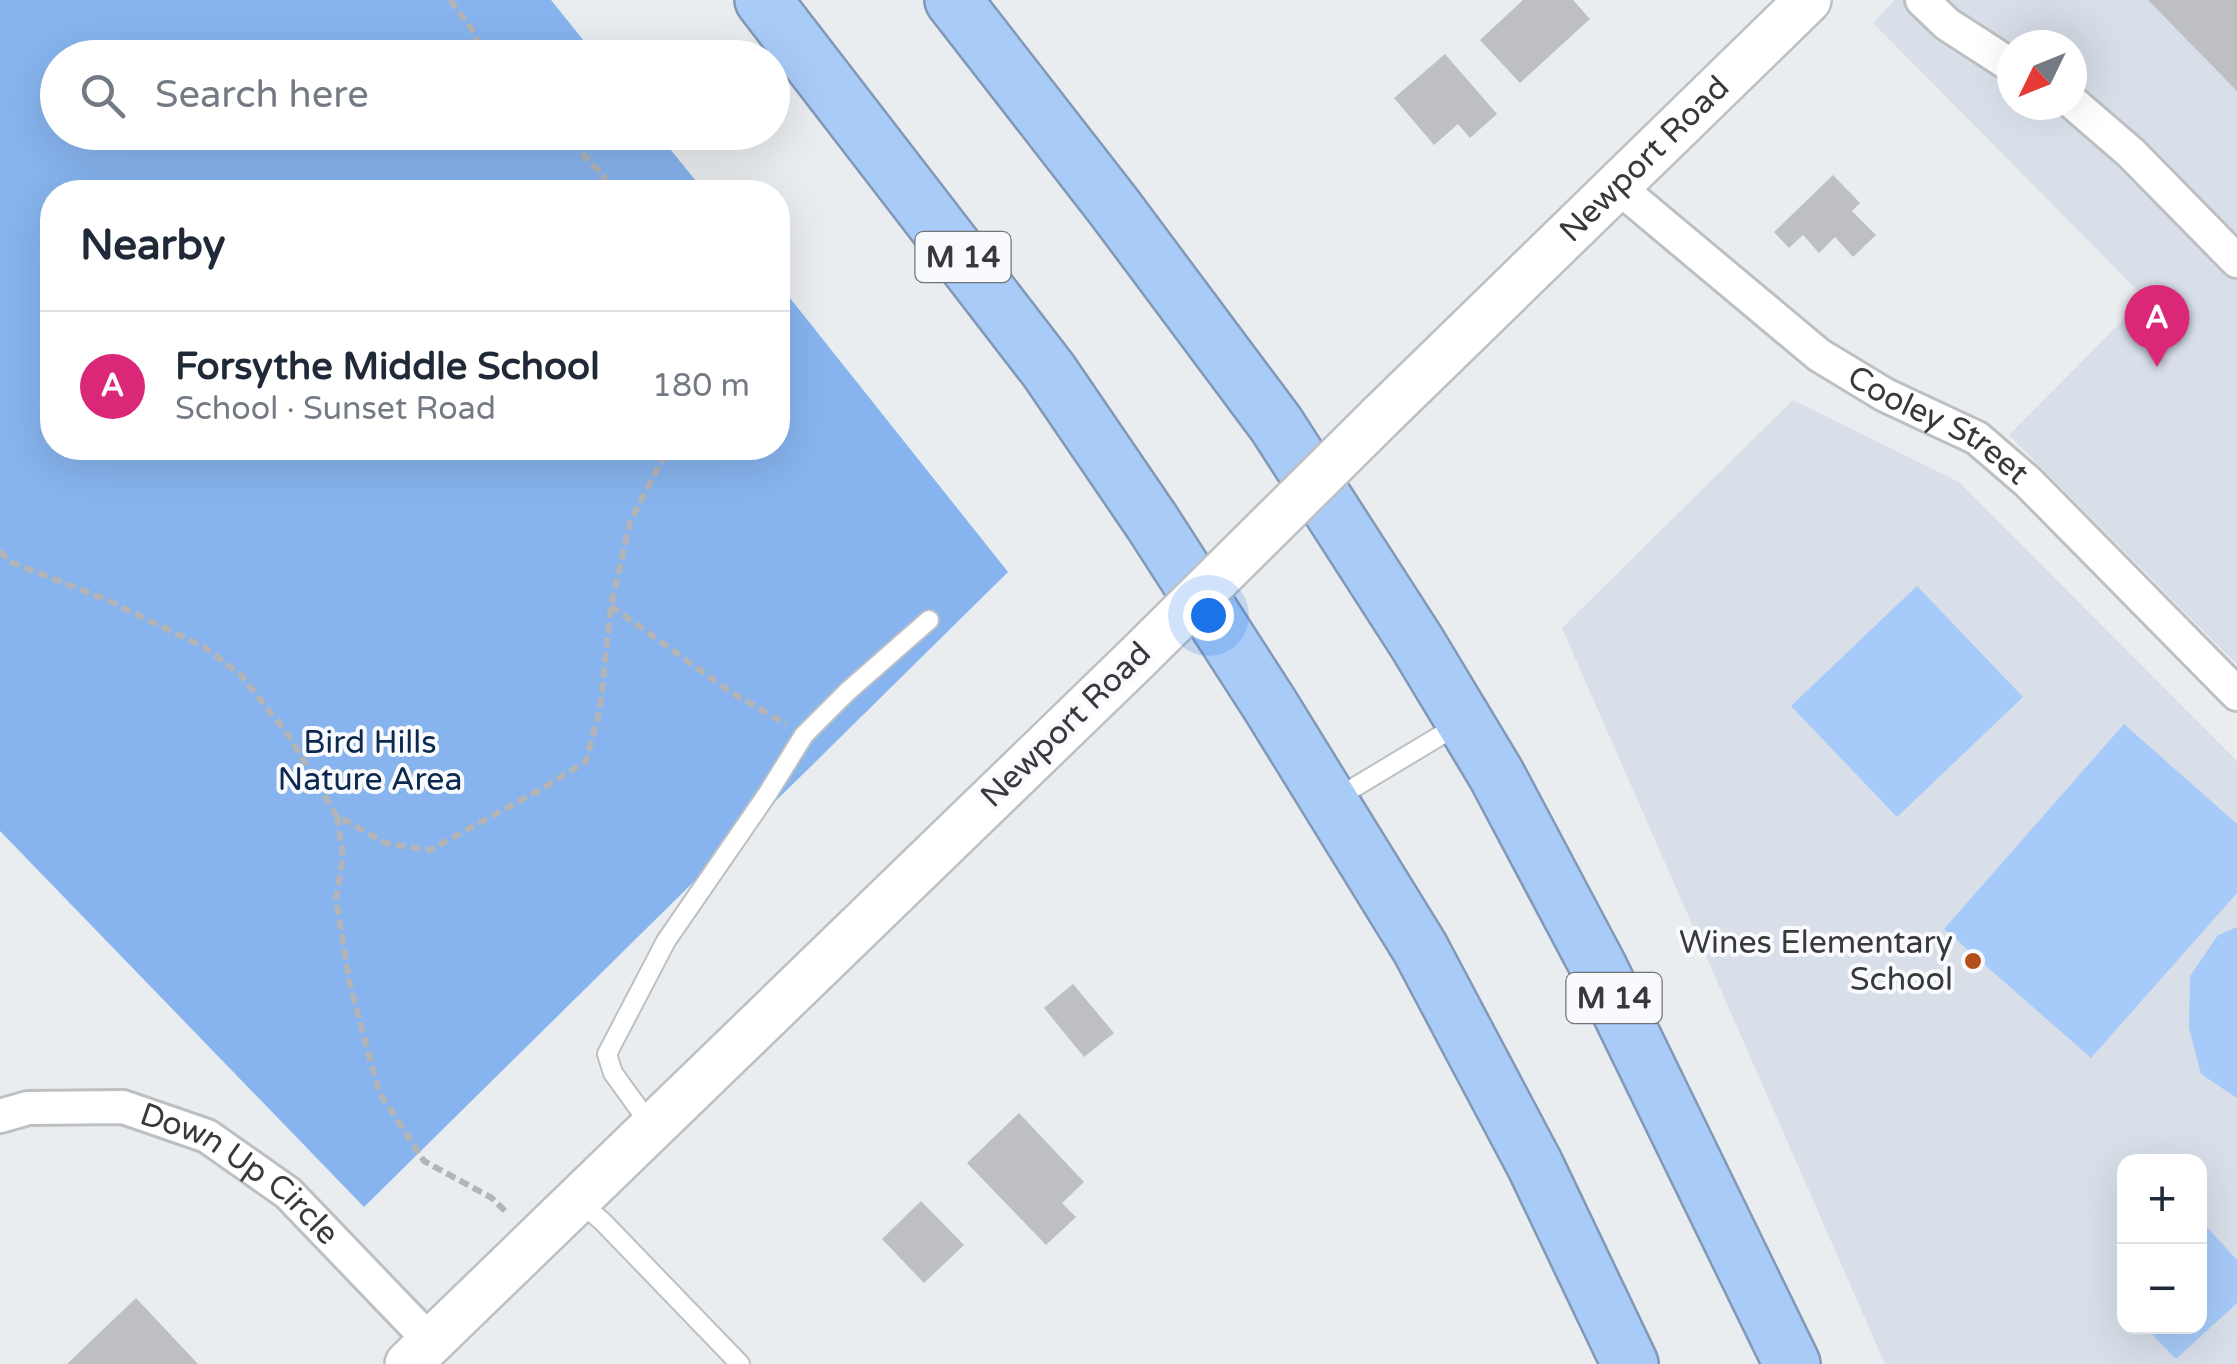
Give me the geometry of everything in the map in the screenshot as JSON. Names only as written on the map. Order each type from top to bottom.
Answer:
[{"type":"highway","name":"M 14","points":[[763,0],[1050,371],[1163,538],[1420,948],[1535,1165],[1630,1364]]},
{"type":"highway","name":"M 14","points":[[954,0],[1276,424],[1418,642],[1496,774],[1598,966],[1792,1364]]},
{"type":"street","name":"Newport Road","points":[[419,1353],[1137,658],[1808,0]]},
{"type":"street","points":[[1922,0],[1947,24],[1997,56]]},
{"type":"street","points":[[2087,115],[2132,153],[2237,261]]},
{"type":"street","name":"Cooley Street","points":[[1617,186],[1820,355],[1886,396],[1977,438],[2028,482],[2237,694]]},
{"type":"street","name":"Down Up Circle","points":[[0,1116],[28,1108],[123,1107],[207,1136],[288,1193],[419,1353]]},
{"type":"lane","points":[[652,1127],[613,1073],[608,1054],[666,942],[804,735],[929,620]]},
{"type":"lane","points":[[1330,802],[1464,721]]},
{"type":"lane","points":[[578,1199],[740,1364]]},
{"type":"path","points":[[450,0],[476,40]]},
{"type":"path","points":[[579,150],[605,180]]},
{"type":"path","points":[[336,815],[384,843],[430,850],[586,761],[600,710],[612,606],[630,522],[662,460]]},
{"type":"path","points":[[0,551],[10,562],[105,599],[204,647],[241,674],[290,736],[336,815],[343,857],[336,900],[350,985],[379,1092],[424,1160],[492,1198],[507,1213]]},
{"type":"path","points":[[612,606],[729,692],[804,735]]},
{"type":"shaded area","points":[[1895,0],[2237,0],[2237,665],[2009,435],[2145,298],[1873,23]]},
{"type":"shaded area","name":"Wines Elementary School","points":[[1793,400],[1959,482],[2237,761],[2237,1364],[1885,1364],[1562,628]]},
{"type":"shaded area","points":[[1917,586],[2023,697],[1897,817],[1791,706]]},
{"type":"shaded area","points":[[2124,724],[2237,824],[2237,893],[2091,1058],[1944,929]]},
{"type":"shaded area","points":[[2237,927],[2237,1098],[2201,1074],[2189,1028],[2190,976],[2218,935]]},
{"type":"shaded area","points":[[2207,1227],[2237,1260],[2237,1303],[2207,1331]]},
{"type":"shaded area","points":[[2152,1334],[2203,1334],[2176,1359]]},
{"type":"green space","name":"Bird Hills Nature Area","points":[[0,0],[551,0],[583,40],[40,40],[40,150],[671,150],[695,180],[40,180],[40,460],[790,460],[790,298],[1008,572],[364,1207],[0,831]]},
{"type":"building","points":[[1523,0],[1573,0],[1590,19],[1520,83],[1480,40]]},
{"type":"building","points":[[2148,0],[2237,0],[2237,91]]},
{"type":"building","points":[[1445,54],[1497,114],[1470,138],[1458,124],[1434,145],[1394,98]]},
{"type":"building","points":[[1833,175],[1860,203],[1852,211],[1876,235],[1853,257],[1835,237],[1819,253],[1803,235],[1789,248],[1774,232]]},
{"type":"building","points":[[1073,984],[1114,1033],[1084,1057],[1044,1008]]},
{"type":"building","points":[[1019,1113],[1084,1182],[1062,1203],[1076,1217],[1046,1245],[967,1163]]},
{"type":"building","points":[[921,1201],[964,1245],[924,1283],[882,1239]]},
{"type":"building","points":[[136,1298],[198,1364],[67,1364]]},
{"type":"place","name":"Forsythe Middle School","points":[[2157,367]]},
{"type":"place","name":"Wines Elementary School","points":[[1973,961]]}]
